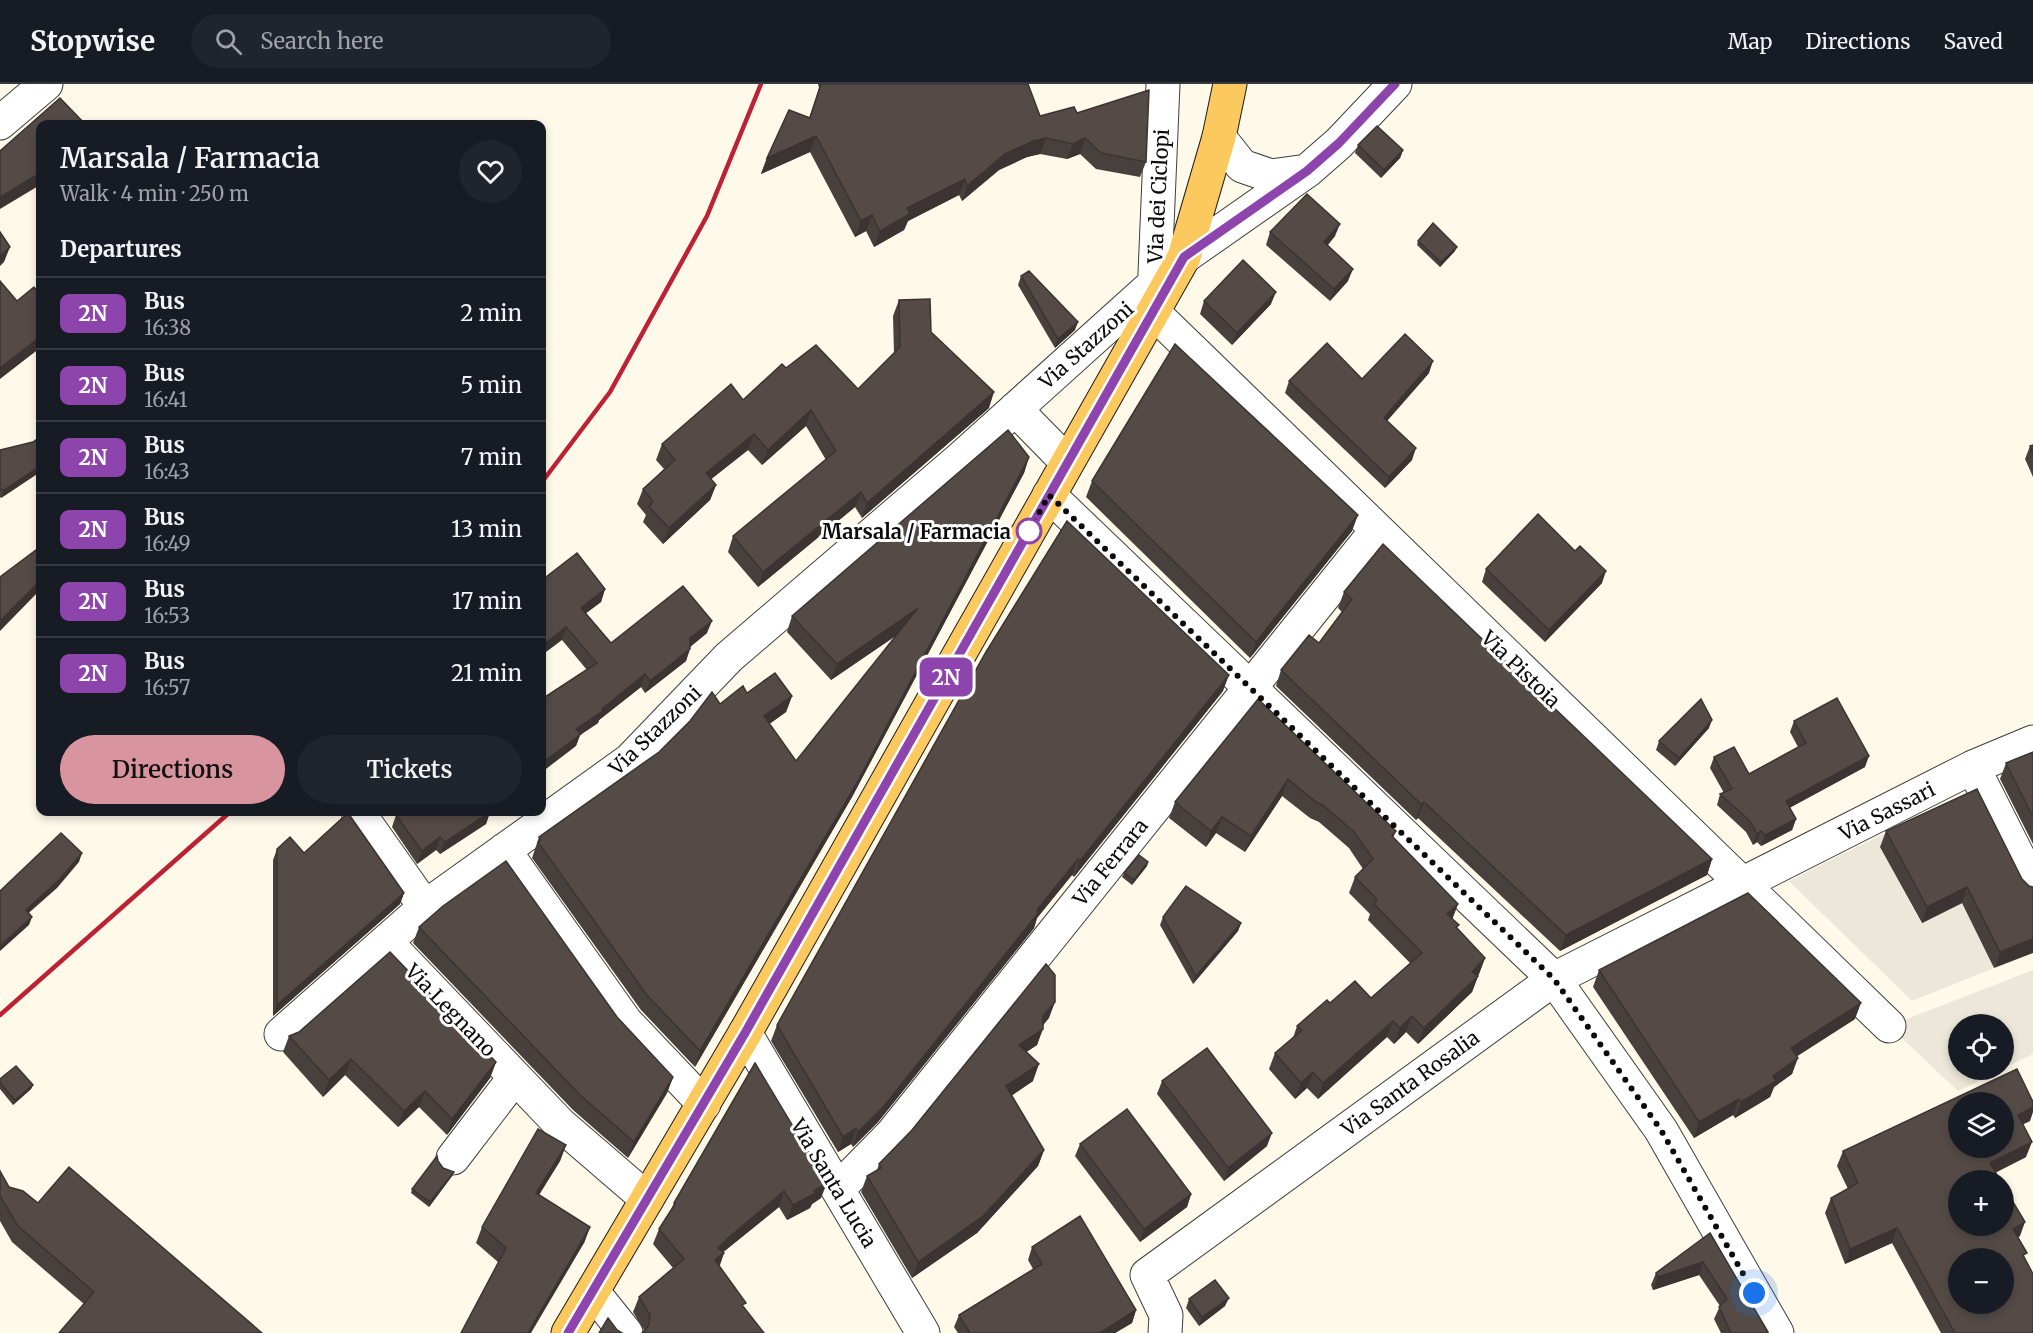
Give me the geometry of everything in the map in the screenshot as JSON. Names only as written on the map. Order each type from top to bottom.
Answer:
[{"type":"main road","points":[[568,1333],[745,1033],[1049,495],[1154,302],[1184,257],[1219,137],[1230,84]]},
{"type":"street","points":[[2,117],[46,84]]},
{"type":"street","name":"Via dei Ciclopi","points":[[1154,302],[1163,84]]},
{"type":"street","points":[[1184,257],[1307,171],[1339,143],[1395,84]]},
{"type":"street","points":[[1219,137],[1242,165],[1271,177],[1307,171]]},
{"type":"street","name":"Via Stazzoni","points":[[281,1034],[425,907],[630,760],[729,657],[1015,410],[1154,302]]},
{"type":"street","name":"Via Pistoia","points":[[1154,302],[1377,530],[1889,1026]]},
{"type":"street","points":[[1015,410],[1067,462]]},
{"type":"street","points":[[1049,495],[1554,979],[1661,1130],[1778,1333]]},
{"type":"street","name":"Via Ferrara","points":[[838,1189],[892,1134],[1377,530]]},
{"type":"street","name":"Via Sassari","points":[[1742,884],[1973,767],[2033,742]]},
{"type":"street","points":[[1973,767],[2033,886]]},
{"type":"street","points":[[361,816],[425,907]]},
{"type":"street","points":[[504,850],[626,1022],[704,1104]]},
{"type":"street","name":"Via Santa Rosalia","points":[[1165,1333],[1166,1315],[1147,1275],[1554,979],[1742,884]]},
{"type":"street","name":"Via Legnano","points":[[386,942],[560,1124],[647,1199]]},
{"type":"street","name":"Via Santa Lucia","points":[[745,1033],[923,1333]]},
{"type":"street","points":[[453,1158],[515,1077]]},
{"type":"street","points":[[593,1292],[626,1333]]},
{"type":"shaded area","points":[[1964,794],[1969,805],[1881,848],[1921,923],[1962,903],[1994,968],[1912,1001],[1789,881]]},
{"type":"shaded area","points":[[2033,970],[2033,1054],[2014,1063],[2014,1014],[1948,1014],[1948,1080],[1981,1080],[1958,1091],[1889,1026]]},
{"type":"building","points":[[821,84],[1028,84],[1040,116],[1074,107],[1077,113],[1149,90],[1146,162],[1101,153],[1085,138],[1073,144],[1046,138],[1033,141],[1005,154],[967,186],[965,179],[907,208],[910,214],[880,231],[872,215],[861,221],[816,136],[767,158],[789,110],[810,118]]},
{"type":"building","points":[[60,98],[81,120],[36,120],[36,175],[0,197],[0,151]]},
{"type":"building","points":[[1377,126],[1403,150],[1384,170],[1358,145]]},
{"type":"building","points":[[1307,194],[1340,224],[1324,242],[1353,269],[1334,289],[1270,232]]},
{"type":"building","points":[[1433,223],[1457,247],[1441,262],[1418,241]]},
{"type":"building","points":[[0,232],[10,247],[0,256]]},
{"type":"building","points":[[1243,260],[1276,292],[1237,333],[1204,301]]},
{"type":"building","points":[[1029,271],[1078,322],[1058,339],[1021,276]]},
{"type":"building","points":[[0,281],[17,301],[34,287],[36,290],[36,340],[0,368]]},
{"type":"building","points":[[930,299],[931,332],[994,392],[867,503],[861,492],[763,572],[733,536],[836,451],[811,410],[768,450],[754,434],[706,473],[716,485],[669,528],[649,507],[653,501],[643,489],[675,460],[662,444],[731,384],[743,400],[782,364],[786,368],[816,345],[858,389],[900,347],[899,300]]},
{"type":"building","points":[[1405,334],[1433,361],[1384,418],[1416,448],[1389,477],[1289,381],[1327,343],[1362,379]]},
{"type":"building","points":[[1175,344],[1358,515],[1256,642],[1092,481]]},
{"type":"building","points":[[1008,430],[1029,457],[858,781],[700,1051],[646,994],[538,842],[541,840],[539,837],[659,752],[690,721],[712,692],[720,704],[743,686],[747,693],[775,673],[792,696],[764,716],[796,761],[918,608],[837,664],[792,616]]},
{"type":"building","points":[[36,440],[36,469],[4,490],[0,489],[0,450]]},
{"type":"building","points":[[1538,514],[1575,551],[1580,546],[1606,571],[1549,630],[1486,569]]},
{"type":"building","points":[[1067,521],[1229,675],[1080,861],[1078,859],[1037,910],[1039,912],[884,1106],[858,1132],[856,1128],[843,1137],[777,1025],[986,652]]},
{"type":"building","points":[[1383,544],[1712,859],[1566,935],[1424,802],[1421,804],[1281,670],[1309,635],[1319,643],[1352,599],[1344,592]]},
{"type":"building","points":[[36,550],[36,585],[0,621],[0,577]]},
{"type":"building","points":[[577,553],[605,589],[581,608],[611,643],[683,586],[712,621],[690,638],[690,649],[650,681],[645,674],[602,709],[603,711],[576,729],[581,734],[546,760],[546,696],[597,663],[566,627],[546,643],[546,577]]},
{"type":"building","points":[[1837,698],[1869,756],[1786,801],[1796,819],[1765,835],[1761,831],[1757,834],[1750,821],[1720,794],[1732,789],[1714,757],[1734,747],[1749,774],[1806,743],[1794,721]]},
{"type":"building","points":[[1258,699],[1396,831],[1392,836],[1458,904],[1447,914],[1459,925],[1456,927],[1485,958],[1472,972],[1478,976],[1424,1028],[1412,1016],[1400,1028],[1393,1021],[1323,1083],[1313,1072],[1301,1083],[1275,1053],[1302,1030],[1297,1026],[1327,1000],[1330,1003],[1355,981],[1371,998],[1422,953],[1374,904],[1377,899],[1355,877],[1373,859],[1354,832],[1288,779],[1251,836],[1222,817],[1211,831],[1175,802]]},
{"type":"building","points":[[1701,699],[1712,720],[1679,758],[1659,741]]},
{"type":"building","points":[[2033,752],[2033,817],[2006,763]]},
{"type":"building","points":[[1977,789],[2022,879],[2033,887],[2033,939],[2000,952],[1967,887],[1927,907],[1886,831]]},
{"type":"building","points":[[345,816],[350,816],[404,893],[277,1005],[277,849],[290,837],[304,853]]},
{"type":"building","points":[[397,816],[484,816],[445,842],[440,837],[422,851]]},
{"type":"building","points":[[61,833],[82,853],[60,879],[26,910],[32,917],[0,946],[0,891]]},
{"type":"building","points":[[1139,855],[1148,862],[1134,880],[1124,873]]},
{"type":"building","points":[[506,861],[617,1017],[673,1077],[634,1142],[579,1094],[419,927],[443,906]]},
{"type":"building","points":[[1186,886],[1241,923],[1196,976],[1163,917]]},
{"type":"building","points":[[1748,893],[1861,1003],[1791,1048],[1798,1058],[1773,1076],[1776,1081],[1741,1102],[1739,1099],[1699,1122],[1599,970]]},
{"type":"building","points":[[390,952],[496,1062],[452,1119],[425,1091],[404,1111],[351,1059],[329,1080],[289,1036],[299,1032]]},
{"type":"building","points":[[1046,964],[1055,975],[1055,1002],[1043,1016],[1043,1029],[1019,1045],[1039,1064],[1006,1086],[1044,1150],[983,1216],[918,1262],[867,1176],[881,1168],[879,1164],[912,1130]]},
{"type":"building","points":[[1207,1048],[1272,1133],[1228,1168],[1162,1081]]},
{"type":"building","points":[[755,1063],[827,1183],[814,1191],[816,1193],[793,1205],[784,1191],[718,1248],[724,1253],[715,1260],[746,1303],[742,1305],[764,1333],[642,1333],[649,1325],[650,1315],[639,1297],[684,1259],[659,1229]]},
{"type":"building","points":[[16,1066],[33,1085],[15,1100],[0,1083],[0,1079]]},
{"type":"building","points":[[2017,1069],[2033,1102],[2033,1107],[2018,1115],[2032,1142],[2014,1151],[2014,1092],[1968,1092],[1994,1080],[2014,1080],[2014,1070]]},
{"type":"building","points":[[1948,1102],[1948,1158],[2000,1158],[1990,1163],[1994,1170],[1948,1170],[1948,1236],[2014,1236],[2014,1231],[2027,1253],[2023,1255],[2033,1274],[2033,1333],[1955,1333],[1897,1228],[1850,1249],[1831,1198],[1858,1183],[1843,1151]]},
{"type":"building","points":[[1127,1109],[1191,1194],[1144,1229],[1080,1144]]},
{"type":"building","points":[[538,1129],[566,1145],[536,1193],[590,1227],[528,1333],[461,1333],[506,1248],[482,1227]]},
{"type":"building","points":[[437,1156],[443,1168],[454,1172],[430,1202],[412,1189]]},
{"type":"building","points":[[69,1167],[262,1333],[59,1333],[94,1292],[18,1226],[0,1196],[0,1171],[9,1187],[23,1191],[38,1203]]},
{"type":"building","points":[[2014,1204],[2025,1222],[2014,1228]]},
{"type":"building","points":[[1080,1216],[1136,1310],[1100,1333],[970,1333],[959,1315],[1042,1264],[1032,1247]]},
{"type":"building","points":[[1710,1233],[1768,1333],[1731,1333],[1719,1307],[1727,1299],[1703,1262],[1658,1277],[1656,1273]]},
{"type":"building","points":[[1215,1280],[1229,1298],[1202,1317],[1189,1299]]},
{"type":"building","points":[[608,1318],[617,1330],[622,1333],[599,1333]]},
{"type":"railway","points":[[546,477],[610,392],[707,216],[761,84]]},
{"type":"railway","points":[[0,1015],[225,816]]},
{"type":"bus line","name":"2N","points":[[568,1333],[745,1033],[1184,257],[1307,171],[1339,143],[1395,84]]},
{"type":"place","name":"Marsala / Farmacia","points":[[1029,531]]},
{"type":"route","points":[[1029,531],[1049,495],[1554,979],[1661,1130],[1754,1293]]}]
